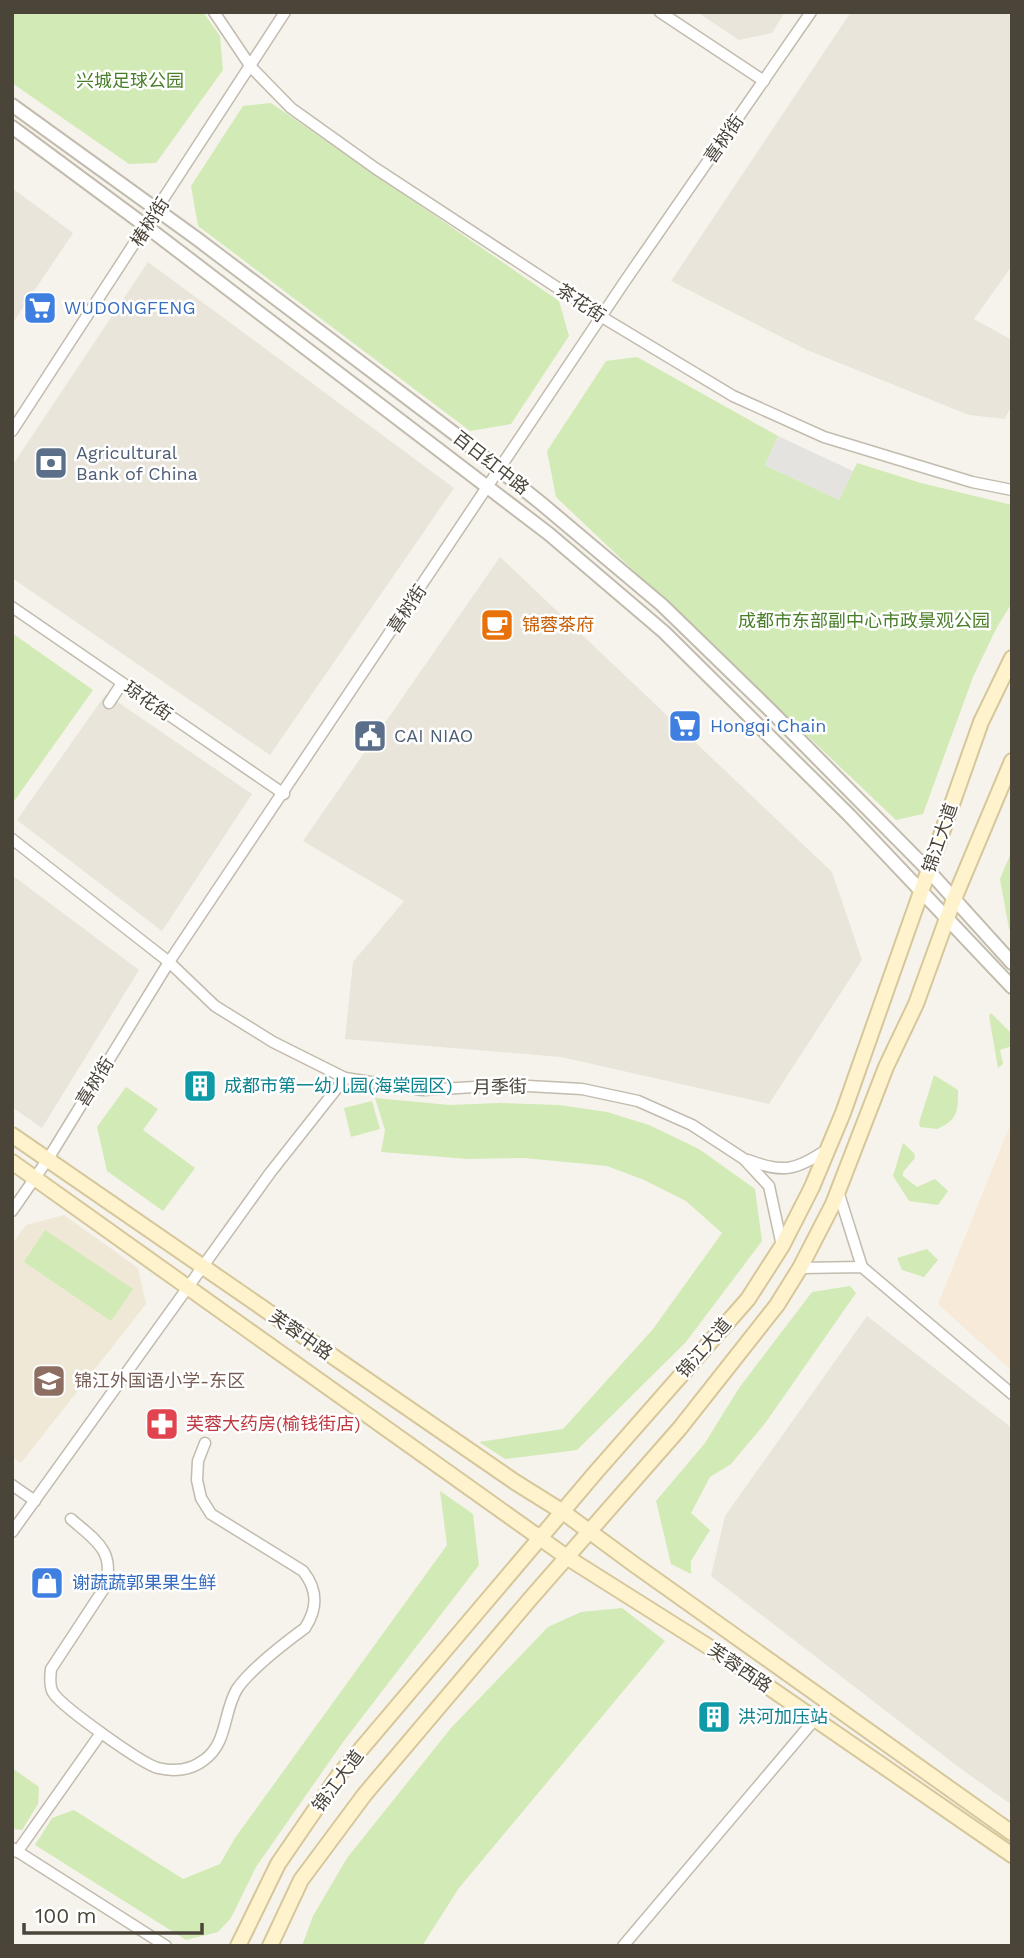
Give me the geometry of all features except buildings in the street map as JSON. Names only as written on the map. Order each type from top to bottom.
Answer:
[{"type":"main road","name":"锦江大道","points":[[238,1946],[278,1864],[339,1775],[748,1298],[782,1246],[812,1187],[843,1113],[981,722],[1012,658]]},
{"type":"main road","name":"锦江大道","points":[[270,1946],[301,1880],[365,1794],[680,1428],[777,1305],[800,1268],[838,1190],[886,1067],[916,1004],[954,899],[1012,761]]},
{"type":"main road","name":"芙蓉中路","points":[[12,1135],[590,1533]]},
{"type":"main road","name":"芙蓉中路","points":[[12,1162],[568,1558]]},
{"type":"main road","name":"芙蓉西路","points":[[590,1533],[1012,1833]]},
{"type":"main road","name":"芙蓉西路","points":[[568,1558],[725,1657],[1012,1855]]},
{"type":"street","name":"茶花街","points":[[214,12],[251,67],[291,108],[375,168],[602,317],[733,396],[824,436],[972,482],[1012,490]]},
{"type":"street","name":"椿树街","points":[[12,431],[285,12]]},
{"type":"street","points":[[660,12],[764,81]]},
{"type":"street","name":"喜树街","points":[[12,1211],[48,1159],[169,962],[602,317],[811,12]]},
{"type":"street","name":"百日红中路","points":[[12,105],[158,210],[499,470],[662,605],[928,870],[1012,963]]},
{"type":"street","name":"百日红中路","points":[[12,127],[549,534],[664,632],[849,815],[1012,987]]},
{"type":"street","name":"琼花街","points":[[12,607],[284,794]]},
{"type":"street","points":[[109,703],[122,683]]},
{"type":"street","name":"月季街","points":[[12,839],[169,962],[215,1006],[273,1042],[345,1078],[388,1087],[423,1090],[510,1085],[593,1092],[638,1101],[692,1125],[744,1158],[769,1186],[782,1246]]},
{"type":"street","points":[[12,1532],[201,1266],[270,1172],[345,1078]]},
{"type":"street","points":[[744,1158],[770,1168],[789,1168],[807,1162],[828,1148]]},
{"type":"street","points":[[838,1190],[862,1267],[1012,1394]]},
{"type":"street","points":[[800,1268],[862,1267]]},
{"type":"street","points":[[71,1520],[99,1543],[105,1553],[108,1576],[105,1587],[51,1669],[52,1694],[101,1733],[155,1768],[172,1771],[189,1768],[204,1760],[216,1748],[237,1689],[305,1628],[315,1606],[311,1581],[303,1571],[211,1514],[201,1497],[197,1480],[198,1461],[205,1443]]},
{"type":"street","points":[[12,1485],[35,1500]]},
{"type":"street","points":[[623,1946],[815,1720]]},
{"type":"street","points":[[101,1733],[15,1850],[166,1946]]},
{"type":"shaded area","points":[[697,12],[785,12],[772,33],[739,40]]},
{"type":"shaded area","points":[[851,12],[1012,12],[1012,266],[974,319],[1012,340],[1012,404],[1005,419],[969,415],[807,350],[671,281]]},
{"type":"shaded area","points":[[12,188],[73,233],[12,324]]},
{"type":"shaded area","points":[[148,262],[454,488],[270,755],[12,578],[12,466]]},
{"type":"shaded area","points":[[778,436],[853,471],[839,500],[765,465]]},
{"type":"shaded area","points":[[500,557],[832,872],[862,960],[769,1104],[561,1057],[345,1039],[353,962],[404,901],[303,841]]},
{"type":"shaded area","points":[[106,694],[252,794],[162,931],[17,820]]},
{"type":"shaded area","points":[[12,875],[139,970],[42,1128],[12,1107]]},
{"type":"shaded area","points":[[1012,1120],[1012,1371],[938,1304]]},
{"type":"shaded area","name":"锦江外国语小学-东区","points":[[64,1215],[138,1268],[146,1304],[21,1463],[12,1457],[12,1244],[26,1225]]},
{"type":"shaded area","points":[[867,1316],[1012,1428],[1012,1805],[961,1769],[711,1576],[725,1516]]},
{"type":"green space","name":"兴城足球公园","points":[[12,12],[203,12],[220,36],[223,70],[156,163],[129,164],[12,83]]},
{"type":"green space","points":[[271,103],[559,301],[569,336],[511,424],[470,431],[198,226],[191,186],[243,106]]},
{"type":"green space","name":"成都市东部副中心市政景观公园","points":[[637,357],[778,436],[765,465],[839,500],[857,463],[921,483],[1012,505],[1012,603],[973,677],[923,814],[896,820],[556,497],[547,451],[606,361]]},
{"type":"green space","points":[[12,633],[93,690],[12,804]]},
{"type":"green space","points":[[1012,850],[1012,932],[1009,929],[1000,879]]},
{"type":"green space","points":[[991,1013],[1012,1034],[1012,1046],[1000,1050],[1003,1064],[998,1068],[989,1016]]},
{"type":"green space","points":[[934,1075],[958,1090],[958,1104],[953,1118],[937,1129],[920,1127],[919,1123]]},
{"type":"green space","points":[[126,1087],[158,1109],[143,1130],[195,1168],[163,1211],[107,1171],[97,1127]]},
{"type":"green space","points":[[375,1098],[450,1105],[559,1105],[607,1112],[649,1125],[699,1149],[755,1189],[762,1241],[686,1342],[577,1450],[505,1459],[479,1442],[563,1429],[653,1329],[722,1233],[686,1201],[644,1180],[607,1166],[524,1158],[468,1159],[381,1152],[385,1130]]},
{"type":"green space","points":[[372,1101],[380,1129],[351,1137],[344,1108]]},
{"type":"green space","points":[[903,1143],[914,1153],[915,1158],[903,1172],[903,1176],[917,1187],[935,1179],[948,1191],[938,1205],[909,1201],[893,1176]]},
{"type":"green space","points":[[45,1230],[133,1289],[111,1321],[24,1262]]},
{"type":"green space","points":[[927,1249],[938,1260],[924,1277],[902,1270],[897,1258]]},
{"type":"green space","points":[[850,1286],[856,1293],[766,1422],[731,1464],[710,1477],[691,1513],[710,1530],[691,1561],[691,1574],[671,1564],[656,1501],[705,1443],[739,1388],[812,1292]]},
{"type":"green space","points":[[440,1491],[473,1514],[479,1565],[343,1742],[256,1867],[231,1918],[218,1932],[186,1940],[35,1845],[52,1818],[74,1810],[183,1879],[220,1864],[235,1838],[447,1545]]},
{"type":"green space","points":[[622,1608],[665,1641],[459,1888],[422,1946],[302,1946],[313,1916],[347,1858],[451,1728],[548,1627],[581,1612]]},
{"type":"green space","points":[[12,1768],[39,1787],[38,1804],[22,1830],[12,1829]]},
{"type":"place","name":"WUDONGFENG","points":[[40,308]]},
{"type":"place","name":"Agricultural Bank of China","points":[[51,463]]},
{"type":"place","name":"锦蓉茶府","points":[[497,625]]},
{"type":"place","name":"Hongqi Chain","points":[[685,726]]},
{"type":"place","name":"CAI NIAO","points":[[370,736]]},
{"type":"place","name":"成都市第一幼儿园(海棠园区)","points":[[200,1086]]},
{"type":"place","name":"锦江外国语小学-东区","points":[[49,1381]]},
{"type":"place","name":"芙蓉大药房(榆钱街店)","points":[[162,1424]]},
{"type":"place","name":"谢蔬蔬郭果果生鲜","points":[[47,1583]]},
{"type":"place","name":"洪河加压站","points":[[714,1717]]}]
